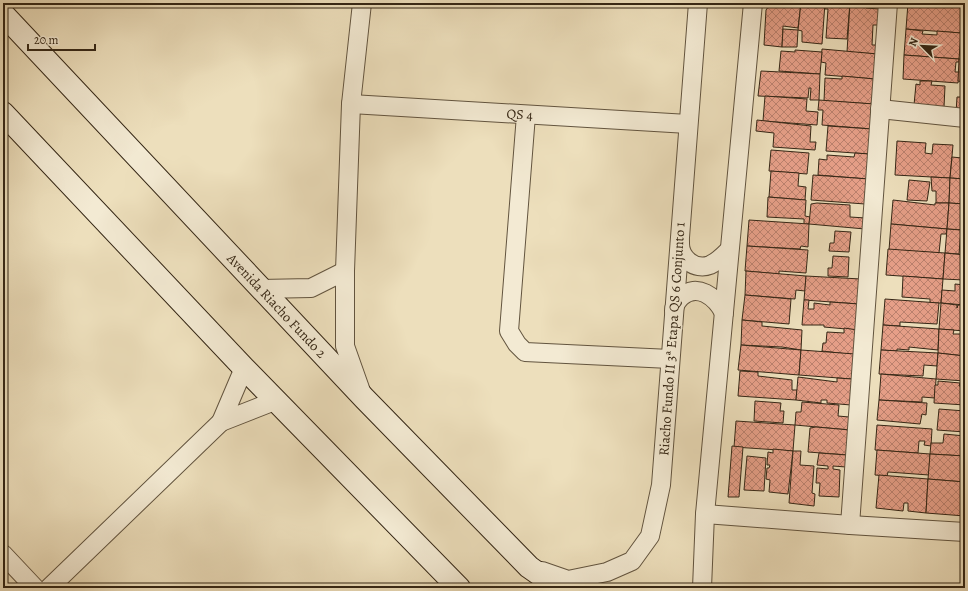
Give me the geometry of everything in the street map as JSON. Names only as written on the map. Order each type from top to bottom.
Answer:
[{"type":"main road","name":"Avenida Riacho Fundo 2","points":[[3,14],[364,398],[529,567],[559,588]]},
{"type":"main road","points":[[3,113],[244,368],[277,400],[458,588]]},
{"type":"street","points":[[362,3],[351,104],[345,270],[346,346],[364,398]]},
{"type":"street","name":"Riacho Fundo II 3ª Etapa QS 6 Conjunto 1","points":[[529,567],[568,580],[607,572],[632,561],[650,536],[661,485],[698,3]]},
{"type":"street","points":[[702,588],[705,514],[724,313],[728,251],[753,3]]},
{"type":"street","points":[[850,525],[888,3]]},
{"type":"street","name":"QS 4","points":[[351,104],[688,124]]},
{"type":"street","points":[[880,109],[965,118]]},
{"type":"street","points":[[526,114],[509,331],[516,344],[525,352],[670,359]]},
{"type":"street","points":[[680,239],[682,254],[693,264],[708,266],[728,251]]},
{"type":"street","points":[[260,289],[311,288],[345,270]]},
{"type":"street","points":[[674,311],[682,296],[696,291],[710,295],[724,313]]},
{"type":"street","points":[[221,422],[244,368]]},
{"type":"street","points":[[49,588],[221,422],[277,400]]},
{"type":"street","points":[[705,514],[965,532]]},
{"type":"street","points":[[3,554],[35,588]]},
{"type":"building","points":[[771,3],[801,3],[798,28],[783,26],[782,47],[764,45],[766,10]]},
{"type":"building","points":[[801,3],[825,3],[822,44],[802,42],[802,31],[798,30]]},
{"type":"building","points":[[825,3],[850,3],[847,39],[826,38],[828,9],[825,9]]},
{"type":"building","points":[[850,3],[866,3],[866,8],[879,9],[879,25],[873,25],[872,45],[876,45],[876,54],[847,52]]},
{"type":"building","points":[[908,3],[963,3],[961,33],[906,29]]},
{"type":"building","points":[[963,3],[965,3],[965,57],[960,56]]},
{"type":"building","points":[[783,29],[798,30],[797,47],[782,47]]},
{"type":"building","points":[[906,29],[923,31],[922,34],[937,35],[937,31],[961,33],[959,59],[904,55]]},
{"type":"building","points":[[822,49],[878,54],[875,79],[825,75],[826,63],[821,62]]},
{"type":"building","points":[[795,50],[822,52],[820,74],[779,71],[781,51],[795,52]]},
{"type":"building","points":[[904,55],[959,59],[959,62],[956,62],[955,72],[959,72],[958,83],[903,79]]},
{"type":"building","points":[[959,59],[965,59],[965,114],[956,113],[957,97],[961,97],[963,82],[958,81]]},
{"type":"building","points":[[761,71],[820,74],[819,100],[810,100],[811,88],[809,88],[808,98],[758,96]]},
{"type":"building","points":[[842,76],[875,79],[874,104],[824,101],[825,78],[842,79]]},
{"type":"building","points":[[920,81],[932,81],[931,85],[945,86],[944,107],[914,105],[916,84],[920,85]]},
{"type":"building","points":[[765,96],[807,99],[806,111],[818,112],[817,125],[763,121]]},
{"type":"building","points":[[819,100],[874,104],[872,129],[822,125],[823,110],[818,110]]},
{"type":"building","points":[[757,120],[811,126],[810,142],[816,142],[815,150],[773,147],[774,133],[756,131]]},
{"type":"building","points":[[828,126],[872,129],[869,154],[826,151]]},
{"type":"building","points":[[897,141],[926,143],[925,153],[932,154],[933,144],[953,145],[950,178],[895,175]]},
{"type":"building","points":[[963,145],[965,145],[965,179],[950,178],[952,157],[962,158]]},
{"type":"building","points":[[771,150],[809,153],[807,174],[769,171]]},
{"type":"building","points":[[855,153],[870,154],[868,179],[818,175],[819,159],[827,160],[827,155],[854,157]]},
{"type":"building","points":[[771,171],[799,173],[798,186],[806,187],[805,200],[769,197]]},
{"type":"building","points":[[813,175],[869,179],[865,204],[811,200]]},
{"type":"building","points":[[931,177],[950,178],[949,203],[936,203],[936,191],[932,191]]},
{"type":"building","points":[[950,178],[965,179],[965,204],[949,203]]},
{"type":"building","points":[[909,180],[930,182],[927,201],[907,200]]},
{"type":"building","points":[[768,197],[806,200],[805,216],[810,217],[809,224],[804,224],[804,219],[767,217]]},
{"type":"building","points":[[893,200],[935,205],[935,203],[949,203],[947,229],[891,224]]},
{"type":"building","points":[[949,203],[965,204],[965,230],[947,229]]},
{"type":"building","points":[[811,204],[850,205],[850,217],[866,218],[865,229],[809,224]]},
{"type":"building","points":[[749,220],[809,224],[808,247],[801,246],[800,249],[747,246]]},
{"type":"building","points":[[891,224],[947,229],[946,234],[941,234],[939,253],[889,250]]},
{"type":"building","points":[[947,229],[961,230],[959,254],[945,253]]},
{"type":"building","points":[[962,230],[965,230],[965,253],[961,253]]},
{"type":"building","points":[[835,231],[851,232],[849,252],[829,251],[830,243],[834,243]]},
{"type":"building","points":[[747,246],[808,250],[806,273],[779,271],[779,274],[745,271]]},
{"type":"building","points":[[888,249],[945,253],[943,279],[886,275]]},
{"type":"building","points":[[945,253],[965,255],[964,280],[943,279]]},
{"type":"building","points":[[833,256],[849,257],[848,277],[828,276],[828,268],[832,268]]},
{"type":"building","points":[[746,271],[806,276],[805,291],[796,290],[795,299],[745,295]]},
{"type":"building","points":[[806,276],[861,279],[859,304],[804,300]]},
{"type":"building","points":[[903,276],[943,279],[941,303],[930,303],[930,299],[902,297]]},
{"type":"building","points":[[955,284],[965,285],[965,305],[941,303],[942,290],[955,291]]},
{"type":"building","points":[[745,295],[791,299],[789,324],[742,320]]},
{"type":"building","points":[[885,299],[939,303],[937,324],[900,322],[900,326],[883,325]]},
{"type":"building","points":[[804,300],[809,300],[808,309],[814,309],[814,303],[830,305],[830,302],[859,304],[857,330],[824,327],[824,325],[802,325]]},
{"type":"building","points":[[941,303],[957,305],[957,308],[958,305],[961,305],[961,308],[965,308],[965,331],[939,329]]},
{"type":"building","points":[[742,320],[762,322],[762,326],[802,330],[801,350],[782,347],[741,345]]},
{"type":"building","points":[[883,325],[939,329],[938,350],[909,347],[909,350],[881,350]]},
{"type":"building","points":[[844,328],[858,330],[856,355],[822,351],[823,343],[826,343],[827,332],[844,333]]},
{"type":"building","points":[[939,329],[954,330],[953,334],[965,334],[965,356],[938,353]]},
{"type":"building","points":[[741,345],[801,350],[799,375],[738,370]]},
{"type":"building","points":[[801,350],[855,354],[852,379],[799,375]]},
{"type":"building","points":[[881,350],[938,353],[937,366],[924,365],[923,376],[879,374]]},
{"type":"building","points":[[938,353],[965,356],[965,381],[936,379]]},
{"type":"building","points":[[740,371],[758,372],[758,376],[792,380],[792,390],[797,390],[796,400],[738,396]]},
{"type":"building","points":[[881,374],[936,379],[935,398],[922,397],[922,402],[879,400]]},
{"type":"building","points":[[798,377],[837,382],[837,378],[852,379],[851,405],[827,403],[827,400],[821,400],[821,403],[796,400]]},
{"type":"building","points":[[938,381],[960,383],[959,386],[965,386],[965,405],[934,403],[935,385],[938,385]]},
{"type":"building","points":[[879,400],[927,403],[926,415],[922,414],[920,424],[877,420]]},
{"type":"building","points":[[755,401],[781,403],[780,411],[784,411],[783,423],[754,421]]},
{"type":"building","points":[[802,402],[839,405],[838,416],[849,417],[850,430],[795,425],[796,412],[801,412]]},
{"type":"building","points":[[939,409],[965,411],[965,432],[937,430]]},
{"type":"building","points":[[736,421],[795,425],[793,451],[734,447]]},
{"type":"building","points":[[877,425],[932,429],[931,446],[924,445],[925,441],[919,441],[918,453],[875,450]]},
{"type":"building","points":[[816,427],[850,430],[848,455],[808,452],[810,428]]},
{"type":"building","points":[[944,434],[965,436],[965,456],[930,454],[931,443],[943,443]]},
{"type":"building","points":[[732,446],[743,447],[739,497],[728,497]]},
{"type":"building","points":[[773,449],[793,451],[788,494],[769,492],[770,480],[766,479],[767,468],[769,468],[770,465],[767,465],[768,452],[773,453]]},
{"type":"building","points":[[877,450],[930,454],[929,475],[888,472],[887,476],[875,475]]},
{"type":"building","points":[[793,451],[801,451],[800,465],[814,466],[812,493],[815,494],[814,506],[789,503]]},
{"type":"building","points":[[819,453],[847,455],[846,467],[833,466],[833,469],[840,470],[839,497],[819,496],[820,483],[816,483],[817,468],[828,469],[828,466],[817,465]]},
{"type":"building","points":[[930,454],[965,456],[965,482],[928,479]]},
{"type":"building","points":[[747,456],[766,458],[764,491],[744,490]]},
{"type":"building","points":[[879,475],[928,479],[926,513],[908,511],[908,503],[904,503],[903,511],[876,508]]},
{"type":"building","points":[[928,479],[965,482],[965,516],[926,513]]}]
